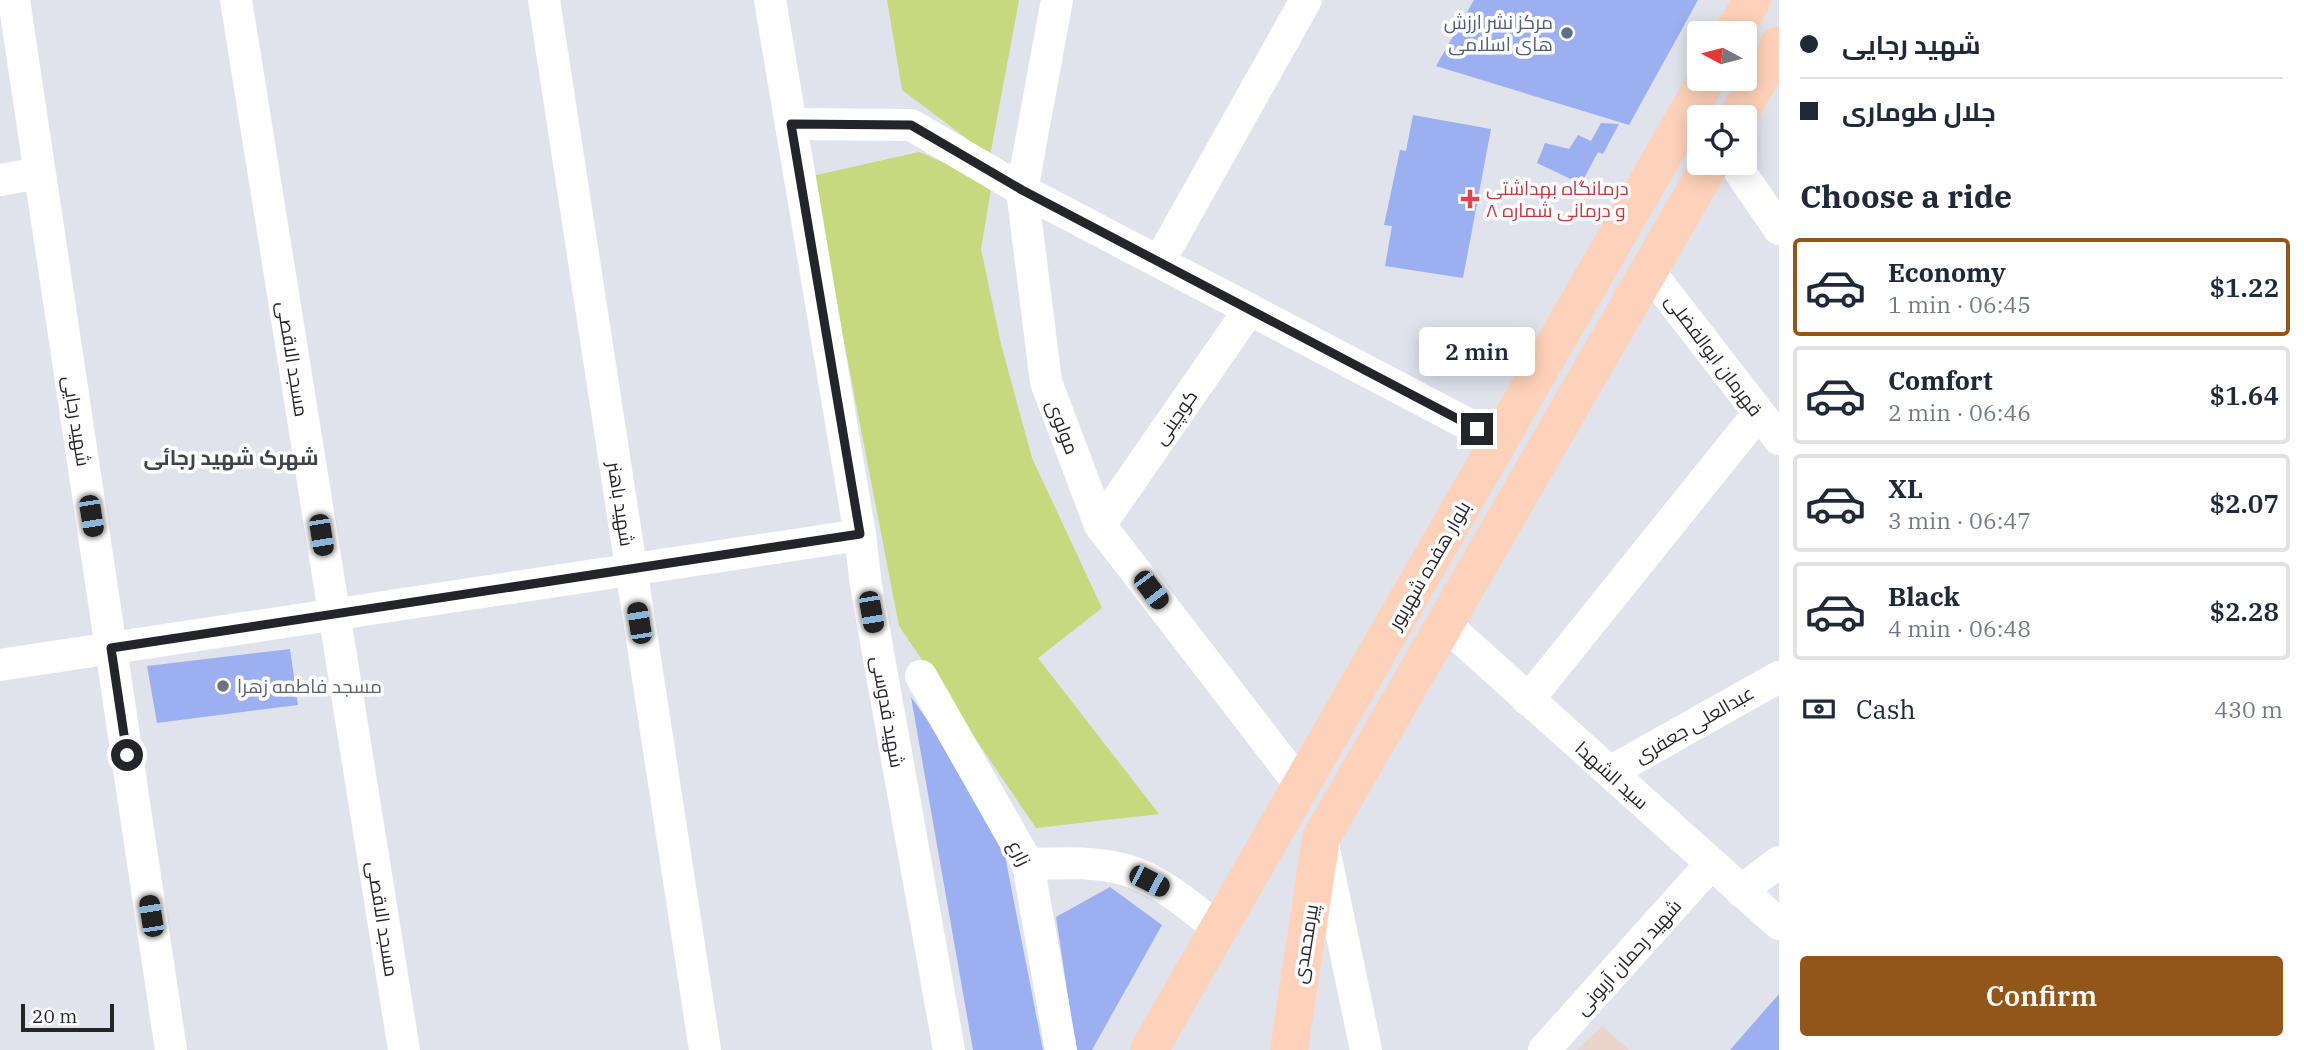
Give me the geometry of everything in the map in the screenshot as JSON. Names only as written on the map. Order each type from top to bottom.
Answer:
[{"type":"main road","points":[[1740,21],[1752,0]]},
{"type":"main road","points":[[1744,105],[1779,45]]},
{"type":"main road","name":"بلوار هفده شهریور","points":[[1149,1050],[1700,91]]},
{"type":"main road","points":[[1321,838],[1704,175]]},
{"type":"main road","name":"پیرمحمدی","points":[[1289,1050],[1321,838]]},
{"type":"street","name":"شهید رجایی","points":[[13,0],[171,1050]]},
{"type":"street","name":"مسجد الاقصی","points":[[236,0],[404,1050]]},
{"type":"street","name":"شهید باهنر","points":[[544,0],[705,1050]]},
{"type":"street","name":"شهید قدوسی","points":[[770,0],[860,534],[866,585],[949,1050]]},
{"type":"street","name":"مولوی","points":[[1058,0],[1022,190],[1046,382],[1100,524],[1301,786]]},
{"type":"street","points":[[1159,262],[1306,0]]},
{"type":"street","points":[[791,124],[911,125],[1022,190],[1500,441]]},
{"type":"street","points":[[0,180],[39,173]]},
{"type":"street","points":[[1742,175],[1779,229]]},
{"type":"street","name":"قهرمان ابوالفضلی","points":[[1649,271],[1779,439]]},
{"type":"street","name":"کوچینی","points":[[1100,524],[1250,310]]},
{"type":"street","points":[[1528,700],[1759,414]]},
{"type":"street","points":[[0,665],[860,534]]},
{"type":"street","name":"سید الشهدا","points":[[1445,624],[1779,924]]},
{"type":"street","name":"زارع","points":[[921,676],[1028,864],[1060,1050]]},
{"type":"street","name":"عبدالعلی جعفری","points":[[1610,772],[1779,677]]},
{"type":"street","points":[[1321,838],[1366,1050]]},
{"type":"street","points":[[1741,891],[1779,862]]},
{"type":"street","points":[[1028,864],[1080,863],[1127,870],[1172,892],[1219,929]]},
{"type":"street","name":"شهید رحمان آربونی","points":[[1544,1050],[1712,864]]},
{"type":"shaded area","points":[[1602,1026],[1629,1050],[1577,1050]]},
{"type":"green space","points":[[887,0],[1019,0],[990,156],[902,90]]},
{"type":"green space","points":[[919,152],[992,183],[981,249],[1001,344],[1032,458],[1102,608],[1038,658],[1159,814],[1036,828],[899,626],[812,176]]},
{"type":"building","name":"مرکز نشر ارزش های اسلامی","points":[[1474,0],[1698,0],[1629,125],[1436,66]]},
{"type":"building","points":[[1413,115],[1491,129],[1463,278],[1385,266],[1392,226],[1384,225],[1400,150],[1406,151]]},
{"type":"building","points":[[1601,123],[1619,124],[1603,154],[1598,152],[1581,184],[1537,163],[1545,143],[1569,149],[1578,135],[1591,141]]},
{"type":"building","name":"مسجد فاطمه زهرا","points":[[290,649],[298,705],[157,723],[147,666]]},
{"type":"building","points":[[911,697],[998,820],[1043,1050],[973,1050]]},
{"type":"building","points":[[1110,887],[1162,925],[1092,1050],[1076,1050],[1056,917]]},
{"type":"building","points":[[1779,994],[1779,1050],[1730,1050]]},
{"type":"place","name":"مرکز نشر ارزش های اسلامی","points":[[1567,33]]},
{"type":"place","name":"درمانگاه بهداشتی و درمانی شماره ۸","points":[[1470,199]]},
{"type":"place","name":"مسجد فاطمه زهرا","points":[[223,686]]},
{"type":"district","name":"شهرک شهید رجائی","points":[[231,458]]},
{"type":"route","points":[[127,755],[111,648],[860,534],[791,124],[911,125],[1022,190],[1477,429]]}]
